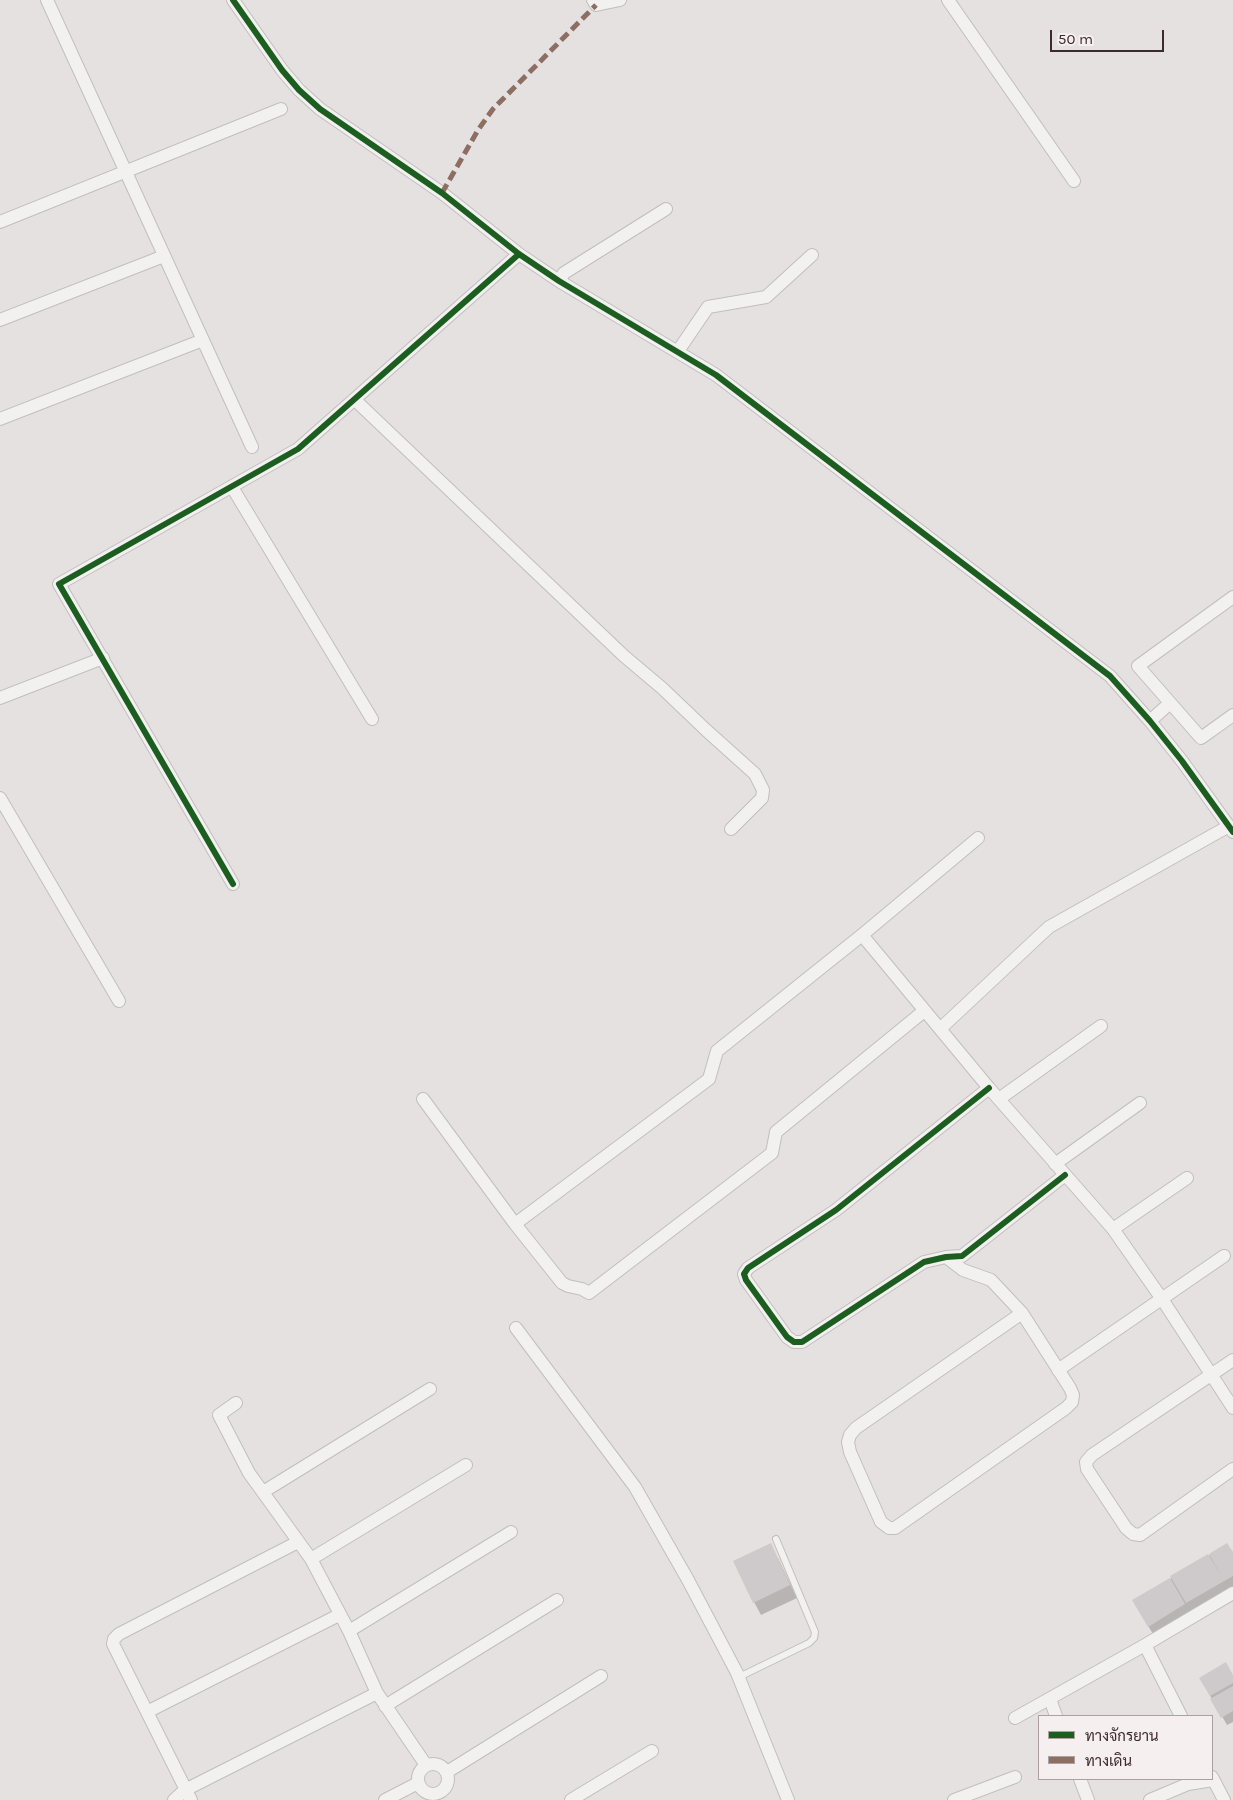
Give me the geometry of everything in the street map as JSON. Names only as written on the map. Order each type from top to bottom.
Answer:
[{"type":"street","points":[[47,0],[252,447]]},
{"type":"street","points":[[233,0],[282,70],[299,90],[320,109],[442,193],[519,254],[559,281],[678,351],[716,376],[1110,676],[1182,761],[1231,829],[1049,927],[940,1028]]},
{"type":"street","points":[[593,0],[596,5],[620,0]]},
{"type":"street","points":[[948,0],[1074,180]]},
{"type":"street","points":[[0,222],[281,109]]},
{"type":"street","points":[[559,281],[564,273],[666,210]]},
{"type":"street","points":[[233,884],[59,584],[298,449],[519,254]]},
{"type":"street","points":[[678,351],[708,307],[766,297],[812,255]]},
{"type":"street","points":[[0,320],[164,256]]},
{"type":"street","points":[[0,419],[203,340]]},
{"type":"street","points":[[355,400],[624,656],[662,688],[755,774],[763,790],[762,798],[731,829]]},
{"type":"street","points":[[232,487],[372,719]]},
{"type":"street","points":[[1233,596],[1138,666],[1201,738],[1233,715]]},
{"type":"street","points":[[0,698],[103,658]]},
{"type":"street","points":[[1150,721],[1170,703]]},
{"type":"street","points":[[0,798],[119,1001]]},
{"type":"street","points":[[515,1224],[709,1079],[717,1050],[862,935],[978,838]]},
{"type":"street","points":[[862,935],[989,1088],[1113,1229],[1162,1299],[1233,1408]]},
{"type":"street","points":[[423,1099],[515,1224],[562,1283],[589,1293],[772,1153],[776,1132],[924,1011]]},
{"type":"street","points":[[999,1099],[1101,1026]]},
{"type":"street","points":[[989,1088],[836,1210],[748,1268],[744,1274],[746,1280],[787,1337],[794,1342],[802,1342],[924,1262],[946,1257],[962,1256],[1065,1175]]},
{"type":"street","points":[[1055,1164],[1140,1104]]},
{"type":"street","points":[[1113,1229],[1187,1178]]},
{"type":"street","points":[[1058,1370],[1224,1256]]},
{"type":"street","points":[[946,1257],[963,1270],[991,1280],[1022,1313],[1073,1395],[1072,1402],[895,1528],[888,1528],[881,1522],[850,1452],[848,1442],[850,1435],[856,1428],[1022,1313]]},
{"type":"street","points":[[516,1328],[635,1488],[688,1580],[739,1677],[788,1800]]},
{"type":"street","points":[[1233,1360],[1092,1455],[1086,1462],[1087,1469],[1126,1528],[1133,1534],[1140,1535],[1233,1469]]},
{"type":"street","points":[[263,1492],[430,1389]]},
{"type":"street","points":[[236,1403],[219,1415],[248,1473],[311,1559],[349,1631],[377,1693],[426,1765]]},
{"type":"street","points":[[311,1559],[466,1465]]},
{"type":"street","points":[[349,1631],[511,1532]]},
{"type":"street","points":[[188,1795],[113,1644],[114,1639],[119,1634],[298,1542]]},
{"type":"street","points":[[1015,1718],[1233,1593]]},
{"type":"street","points":[[385,1706],[557,1600]]},
{"type":"street","points":[[147,1712],[339,1615]]},
{"type":"street","points":[[1145,1645],[1180,1715]]},
{"type":"street","points":[[446,1772],[601,1676]]},
{"type":"street","points":[[174,1800],[188,1795],[377,1693]]},
{"type":"street","points":[[1050,1699],[1056,1715]]},
{"type":"street","points":[[571,1800],[652,1751]]},
{"type":"street","points":[[426,1765],[440,1765],[446,1772],[448,1795],[424,1792],[418,1783],[419,1773],[426,1765]]},
{"type":"street","points":[[954,1800],[1014,1777]]},
{"type":"street","points":[[1080,1780],[1088,1800]]},
{"type":"street","points":[[1150,1800],[1188,1784],[1207,1780]]},
{"type":"street","points":[[1213,1780],[1224,1800]]},
{"type":"street","points":[[385,1800],[418,1783]]},
{"type":"lane","points":[[739,1677],[808,1644],[814,1638],[815,1632],[776,1539]]},
{"type":"building","points":[[771,1543],[790,1585],[753,1603],[733,1561]]},
{"type":"building","points":[[1227,1543],[1233,1552],[1233,1576],[1186,1603],[1170,1576],[1208,1554],[1222,1577],[1209,1554]]},
{"type":"building","points":[[1170,1578],[1185,1604],[1148,1627],[1132,1600]]},
{"type":"building","points":[[1226,1662],[1233,1675],[1233,1683],[1210,1696],[1199,1678]]},
{"type":"building","points":[[1233,1686],[1233,1711],[1221,1718],[1210,1699]]},
{"type":"marked path","points":[[442,193],[478,130],[493,109],[596,5]]},
{"type":"cycle path","points":[[233,0],[282,70],[299,90],[320,109],[442,193],[519,254],[559,281],[716,375],[1110,676],[1182,761],[1233,832]]},
{"type":"cycle path","points":[[233,884],[59,584],[298,449],[519,254]]},
{"type":"cycle path","points":[[989,1088],[836,1210],[748,1268],[744,1274],[746,1280],[787,1337],[794,1342],[802,1342],[924,1262],[946,1257],[962,1256],[1065,1175]]}]
